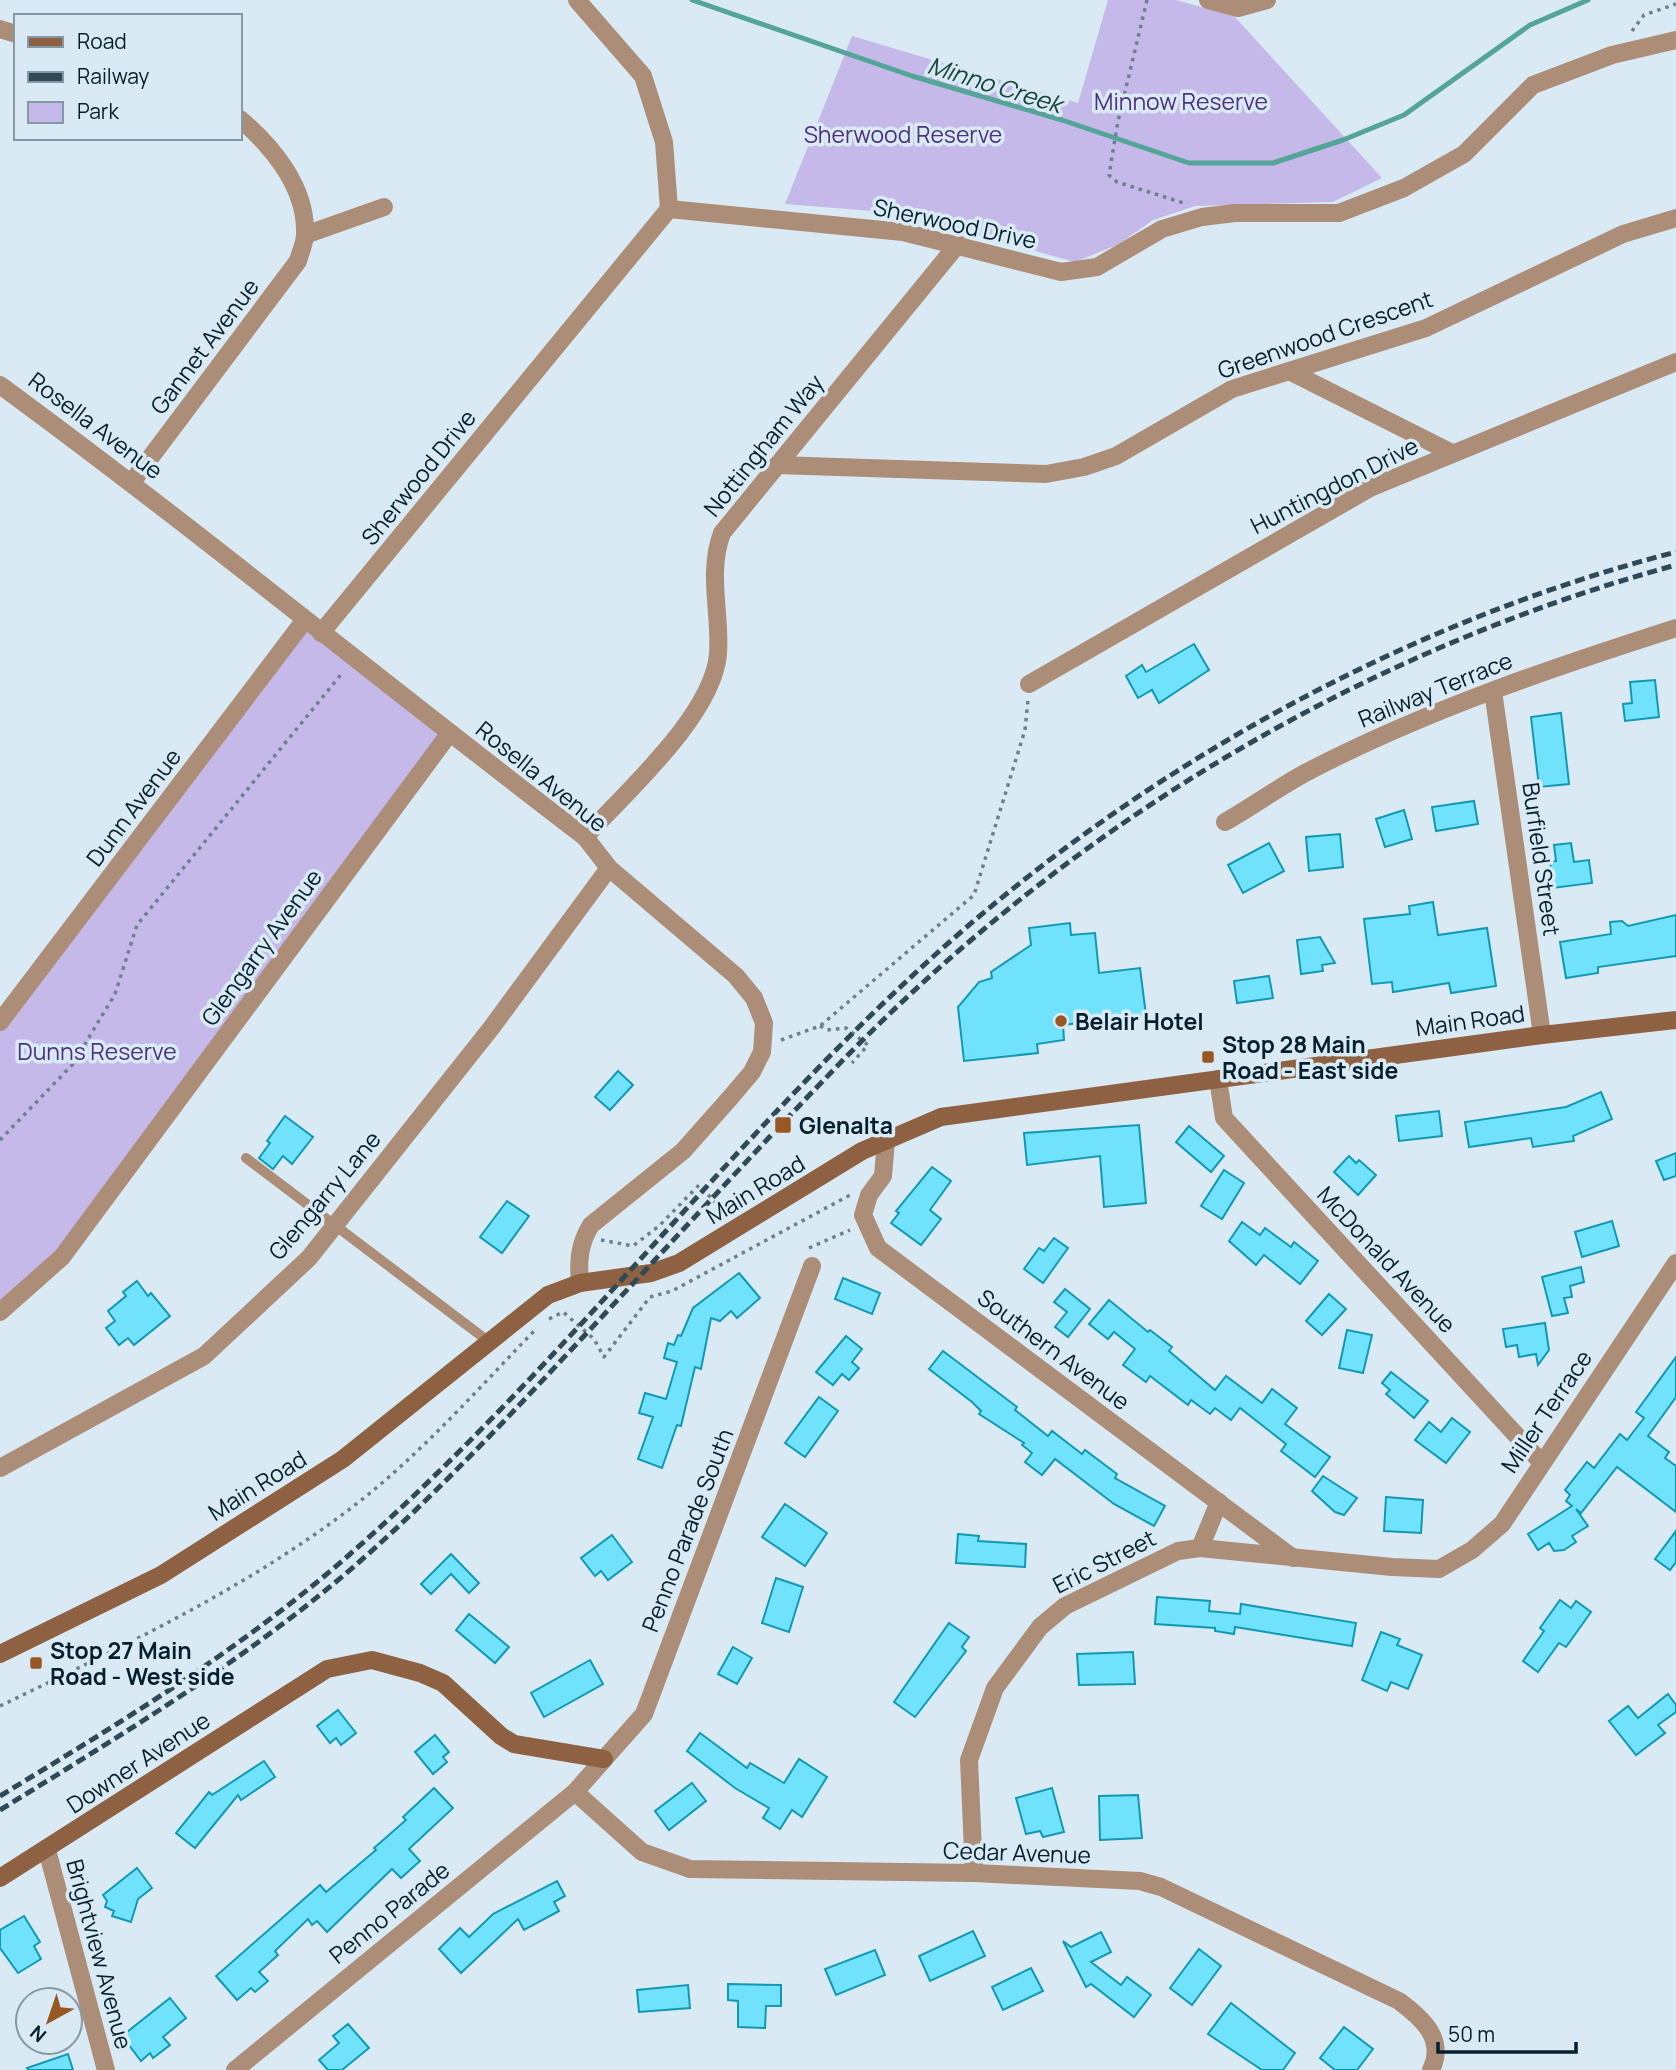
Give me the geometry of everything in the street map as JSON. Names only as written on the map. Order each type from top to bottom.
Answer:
[{"type":"main road","name":"Main Road","points":[[0,1654],[161,1575],[332,1466],[548,1295],[580,1283],[662,1271],[862,1151],[941,1117],[1542,1035],[1676,1020]]},
{"type":"main road","name":"Downer Avenue","points":[[0,1878],[327,1669],[372,1660],[443,1683],[501,1736],[514,1744],[604,1759]]},
{"type":"street","points":[[577,0],[643,76],[664,142],[669,209]]},
{"type":"street","points":[[1208,0],[1238,8],[1267,0]]},
{"type":"street","name":"Sherwood Drive","points":[[320,633],[669,209],[902,232],[1061,272],[1097,267],[1162,229],[1202,217],[1236,213],[1339,214],[1351,211],[1404,188],[1464,154],[1533,85],[1612,55],[1676,40]]},
{"type":"street","name":"Gannet Avenue","points":[[132,482],[298,261],[305,235],[300,201],[284,166],[261,137],[242,120]]},
{"type":"street","points":[[305,235],[384,207]]},
{"type":"street","name":"Greenwood Crescent","points":[[778,465],[1046,474],[1084,467],[1116,456],[1232,389],[1426,328],[1623,234],[1676,218]]},
{"type":"street","name":"Nottingham Way","points":[[585,837],[687,724],[705,696],[716,670],[718,652],[716,551],[722,533],[958,244]]},
{"type":"street","name":"Huntingdon Drive","points":[[1029,684],[1370,488],[1676,362]]},
{"type":"street","points":[[1291,372],[1451,453]]},
{"type":"street","name":"Rosella Avenue","points":[[0,385],[132,482],[304,621],[585,837],[609,868],[736,976],[754,998],[764,1023],[763,1046]]},
{"type":"street","name":"Dunn Avenue","points":[[0,1022],[304,621]]},
{"type":"street","name":"Railway Terrace","points":[[1226,822],[1305,773],[1360,746],[1573,661],[1676,628]]},
{"type":"street","name":"Burfield Street","points":[[1493,691],[1542,1035]]},
{"type":"street","name":"Glengarry Avenue","points":[[0,1312],[62,1257],[449,734]]},
{"type":"street","name":"Glengarry Lane","points":[[0,1468],[204,1356],[309,1258],[492,1027],[609,868]]},
{"type":"street","points":[[580,1283],[578,1264],[584,1237],[591,1226],[683,1151],[752,1072],[763,1046]]},
{"type":"street","name":"McDonald Avenue","points":[[1218,1079],[1224,1118],[1541,1462]]},
{"type":"street","points":[[867,1222],[863,1214],[869,1195],[883,1175],[886,1141]]},
{"type":"street","name":"Southern Avenue","points":[[867,1222],[878,1248],[1293,1558]]},
{"type":"street","name":"Miller Terrace","points":[[1293,1558],[1439,1569],[1472,1550],[1502,1524],[1676,1263]]},
{"type":"street","name":"Penno Parade South","points":[[575,1792],[644,1714],[812,1266]]},
{"type":"street","points":[[1219,1502],[1200,1548],[1293,1558]]},
{"type":"street","name":"Eric Street","points":[[974,1873],[969,1760],[995,1688],[1040,1627],[1065,1606],[1178,1551],[1200,1548]]},
{"type":"street","name":"Cedar Avenue","points":[[575,1792],[642,1852],[690,1869],[974,1873],[1140,1881],[1161,1887],[1399,2001],[1426,2021],[1436,2044],[1431,2070]]},
{"type":"street","name":"Penno Parade","points":[[235,2070],[575,1792]]},
{"type":"street","name":"Brightview Avenue","points":[[47,1850],[106,2070]]},
{"type":"lane","points":[[246,1158],[488,1341]]},
{"type":"path","points":[[1147,0],[1108,167],[1113,180],[1176,199],[1202,217]]},
{"type":"path","points":[[1612,55],[1644,15],[1676,4]]},
{"type":"path","points":[[0,1140],[73,1064],[115,994],[137,925],[354,660]]},
{"type":"path","points":[[763,1046],[820,1027],[974,895],[1025,730],[1029,684]]},
{"type":"path","points":[[820,1027],[827,1030],[846,1028],[868,1045],[852,1063]]},
{"type":"path","points":[[584,1237],[633,1246],[659,1226],[699,1185],[718,1205],[752,1218]]},
{"type":"path","points":[[548,1320],[563,1312],[594,1339],[604,1357],[650,1297],[672,1291],[860,1189],[869,1195]]},
{"type":"path","points":[[812,1266],[807,1249],[867,1222]]},
{"type":"path","points":[[0,1706],[164,1625],[275,1562],[364,1497],[424,1443],[539,1326]]},
{"type":"green space","points":[[1108,0],[1176,0],[1234,16],[1382,178],[1333,202],[1195,206],[1153,220],[1119,244],[1075,262],[897,213],[785,204],[852,36],[1078,103]]},
{"type":"green space","name":"Dunns Reserve","points":[[304,621],[449,734],[62,1257],[0,1312],[0,1022]]},
{"type":"building","points":[[1194,644],[1209,670],[1159,703],[1152,690],[1138,698],[1126,676],[1142,665],[1146,672]]},
{"type":"building","points":[[1655,680],[1659,717],[1625,721],[1623,704],[1632,703],[1630,682]]},
{"type":"building","points":[[1561,713],[1569,784],[1539,787],[1531,717]]},
{"type":"building","points":[[1474,801],[1478,824],[1436,831],[1432,807]]},
{"type":"building","points":[[1404,810],[1412,839],[1385,847],[1376,819]]},
{"type":"building","points":[[1340,834],[1343,867],[1309,871],[1306,837]]},
{"type":"building","points":[[1269,843],[1284,871],[1243,893],[1228,865]]},
{"type":"building","points":[[1571,843],[1574,862],[1589,860],[1592,883],[1553,888],[1550,862],[1556,861],[1554,845]]},
{"type":"building","points":[[1433,902],[1438,935],[1487,928],[1496,986],[1451,993],[1449,983],[1393,992],[1392,982],[1372,984],[1364,919],[1410,914],[1409,906]]},
{"type":"building","points":[[1676,915],[1676,956],[1598,967],[1598,973],[1566,978],[1560,942],[1611,934],[1610,922],[1622,921],[1628,926]]},
{"type":"building","points":[[1070,923],[1071,935],[1095,933],[1099,973],[1140,968],[1146,1015],[1063,1025],[1064,1040],[1037,1044],[1038,1053],[964,1061],[958,1007],[979,982],[992,978],[991,972],[1031,945],[1029,928]]},
{"type":"building","points":[[1320,937],[1335,963],[1322,965],[1323,971],[1301,974],[1297,940]]},
{"type":"building","points":[[1269,976],[1273,998],[1237,1003],[1234,981]]},
{"type":"building","points":[[618,1071],[633,1085],[610,1110],[595,1097]]},
{"type":"building","points":[[1601,1092],[1612,1119],[1573,1136],[1574,1141],[1533,1147],[1531,1138],[1469,1147],[1465,1122],[1566,1107]]},
{"type":"building","points":[[1439,1111],[1442,1136],[1399,1141],[1396,1116]]},
{"type":"building","points":[[285,1116],[313,1137],[292,1164],[283,1156],[273,1169],[259,1158],[270,1143],[267,1141]]},
{"type":"building","points":[[1139,1125],[1146,1203],[1104,1207],[1100,1156],[1027,1165],[1024,1133]]},
{"type":"building","points":[[1189,1126],[1224,1156],[1211,1172],[1176,1142]]},
{"type":"building","points":[[1676,1153],[1676,1176],[1664,1180],[1656,1161]]},
{"type":"building","points":[[1349,1156],[1356,1163],[1359,1160],[1376,1175],[1358,1195],[1334,1172]]},
{"type":"building","points":[[932,1167],[951,1181],[930,1210],[941,1219],[921,1245],[891,1223],[899,1213],[896,1211]]},
{"type":"building","points":[[1224,1170],[1244,1183],[1222,1219],[1201,1206]]},
{"type":"building","points":[[507,1201],[529,1216],[502,1253],[480,1237]]},
{"type":"building","points":[[1612,1221],[1619,1246],[1582,1257],[1575,1232]]},
{"type":"building","points":[[1242,1222],[1260,1235],[1265,1228],[1291,1247],[1294,1242],[1318,1261],[1300,1284],[1264,1255],[1256,1265],[1229,1241]]},
{"type":"building","points":[[1054,1238],[1068,1248],[1043,1283],[1024,1269],[1039,1248],[1044,1251]]},
{"type":"building","points":[[1581,1267],[1584,1282],[1570,1286],[1572,1297],[1564,1298],[1568,1313],[1552,1316],[1542,1277]]},
{"type":"building","points":[[739,1273],[760,1298],[737,1318],[731,1311],[720,1321],[711,1318],[701,1369],[695,1367],[681,1426],[677,1425],[662,1468],[638,1459],[653,1417],[639,1413],[645,1393],[666,1399],[677,1362],[664,1358],[668,1343],[674,1345],[678,1335],[681,1336],[693,1308]]},
{"type":"building","points":[[843,1278],[880,1293],[872,1314],[835,1299]]},
{"type":"building","points":[[137,1281],[148,1296],[151,1293],[170,1316],[134,1345],[128,1338],[119,1345],[106,1328],[115,1321],[108,1311],[126,1296],[123,1292]]},
{"type":"building","points":[[1065,1289],[1090,1309],[1068,1337],[1055,1327],[1067,1312],[1054,1302]]},
{"type":"building","points":[[1329,1294],[1346,1309],[1322,1335],[1306,1321]]},
{"type":"building","points":[[1109,1300],[1148,1332],[1150,1330],[1172,1347],[1169,1351],[1215,1390],[1226,1376],[1262,1403],[1272,1389],[1297,1408],[1285,1424],[1330,1457],[1315,1477],[1281,1451],[1286,1444],[1240,1408],[1231,1420],[1215,1408],[1210,1414],[1191,1400],[1188,1405],[1150,1376],[1146,1382],[1123,1365],[1135,1349],[1114,1332],[1108,1339],[1089,1324]]},
{"type":"building","points":[[1545,1323],[1549,1350],[1538,1365],[1536,1354],[1519,1357],[1517,1345],[1506,1347],[1503,1329]]},
{"type":"building","points":[[1347,1330],[1372,1335],[1363,1373],[1339,1368]]},
{"type":"building","points":[[846,1336],[862,1349],[852,1362],[859,1368],[849,1380],[842,1374],[833,1385],[816,1372]]},
{"type":"building","points":[[943,1351],[1017,1407],[1015,1410],[1048,1436],[1052,1431],[1082,1454],[1085,1450],[1117,1474],[1115,1478],[1165,1506],[1154,1526],[1114,1504],[1055,1459],[1042,1475],[1025,1462],[1032,1453],[1022,1445],[1024,1443],[979,1414],[981,1411],[972,1402],[929,1369]]},
{"type":"building","points":[[1676,1357],[1676,1397],[1648,1436],[1669,1452],[1665,1458],[1676,1466],[1676,1512],[1617,1467],[1581,1513],[1576,1509],[1588,1526],[1572,1536],[1576,1542],[1564,1550],[1554,1551],[1549,1543],[1538,1550],[1528,1534],[1572,1506],[1566,1501],[1570,1495],[1565,1490],[1587,1462],[1594,1468],[1620,1434],[1627,1440],[1644,1418],[1636,1412]]},
{"type":"building","points":[[1391,1372],[1428,1401],[1414,1418],[1386,1394],[1390,1390],[1382,1383]]},
{"type":"building","points":[[819,1397],[838,1411],[805,1457],[785,1443]]},
{"type":"building","points":[[1452,1418],[1470,1432],[1446,1463],[1415,1440],[1429,1422],[1441,1432]]},
{"type":"building","points":[[1323,1476],[1357,1498],[1344,1515],[1335,1512],[1312,1491]]},
{"type":"building","points":[[1386,1497],[1423,1500],[1421,1533],[1384,1531]]},
{"type":"building","points":[[785,1504],[827,1533],[805,1566],[762,1537]]},
{"type":"building","points":[[1676,1531],[1676,1562],[1670,1570],[1655,1559]]},
{"type":"building","points":[[958,1534],[979,1536],[978,1541],[1026,1544],[1025,1567],[956,1563]]},
{"type":"building","points":[[612,1535],[632,1562],[608,1580],[601,1571],[595,1576],[581,1558]]},
{"type":"building","points":[[451,1554],[479,1583],[469,1593],[451,1574],[431,1594],[421,1584]]},
{"type":"building","points":[[776,1578],[803,1587],[789,1632],[762,1623]]},
{"type":"building","points":[[1157,1597],[1210,1601],[1209,1611],[1240,1614],[1241,1604],[1356,1623],[1352,1646],[1235,1627],[1234,1634],[1215,1631],[1215,1628],[1155,1624]]},
{"type":"building","points":[[1560,1600],[1571,1608],[1576,1601],[1591,1612],[1566,1647],[1559,1643],[1538,1672],[1523,1661],[1544,1631],[1540,1628]]},
{"type":"building","points":[[469,1614],[509,1647],[495,1663],[456,1630]]},
{"type":"building","points":[[949,1623],[969,1637],[962,1647],[966,1651],[915,1717],[894,1702]]},
{"type":"building","points":[[1381,1632],[1400,1639],[1397,1645],[1422,1655],[1408,1689],[1391,1682],[1387,1691],[1362,1680]]},
{"type":"building","points":[[733,1647],[752,1658],[737,1684],[718,1674]]},
{"type":"building","points":[[1133,1652],[1135,1684],[1079,1685],[1077,1654]]},
{"type":"building","points":[[590,1660],[603,1684],[544,1717],[531,1693]]},
{"type":"building","points":[[1668,1694],[1676,1705],[1676,1712],[1658,1725],[1665,1733],[1636,1755],[1609,1721],[1628,1706],[1638,1718]]},
{"type":"building","points":[[338,1710],[356,1733],[341,1745],[336,1738],[330,1743],[317,1726]]},
{"type":"building","points":[[700,1733],[747,1768],[750,1763],[784,1783],[799,1759],[827,1777],[802,1817],[792,1810],[780,1829],[763,1818],[769,1808],[735,1788],[687,1751]]},
{"type":"building","points":[[435,1735],[449,1752],[443,1757],[447,1762],[433,1774],[415,1752]]},
{"type":"building","points":[[264,1761],[275,1777],[241,1800],[238,1795],[195,1848],[176,1833],[209,1792],[212,1795]]},
{"type":"building","points":[[692,1783],[706,1801],[669,1830],[655,1811]]},
{"type":"building","points":[[434,1788],[453,1808],[409,1849],[420,1861],[401,1878],[392,1869],[327,1932],[317,1921],[312,1925],[308,1919],[275,1951],[278,1955],[259,1972],[268,1981],[255,1992],[251,1988],[237,2000],[216,1976],[320,1885],[326,1892],[376,1850],[374,1848],[406,1820],[403,1817]]},
{"type":"building","points":[[1052,1788],[1064,1832],[1043,1837],[1040,1831],[1026,1834],[1016,1798]]},
{"type":"building","points":[[1138,1795],[1142,1838],[1100,1840],[1099,1796]]},
{"type":"building","points":[[137,1868],[152,1888],[138,1899],[131,1922],[112,1916],[114,1911],[105,1907],[107,1901],[103,1895]]},
{"type":"building","points":[[557,1881],[565,1896],[554,1902],[559,1911],[524,1930],[518,1919],[461,1973],[439,1949],[460,1928],[469,1937],[493,1914]]},
{"type":"building","points":[[24,1916],[40,1942],[34,1946],[41,1959],[18,1973],[0,1948],[0,1930]]},
{"type":"building","points":[[973,1931],[985,1956],[930,1981],[919,1956]]},
{"type":"building","points":[[1101,1932],[1111,1952],[1091,1962],[1121,1985],[1127,1977],[1151,1995],[1134,2017],[1091,1984],[1086,1987],[1063,1941],[1071,1947]]},
{"type":"building","points":[[1199,1949],[1221,1966],[1192,2005],[1170,1988]]},
{"type":"building","points":[[875,1950],[885,1975],[836,1995],[825,1969]]},
{"type":"building","points":[[1031,1968],[1043,1991],[1003,2010],[992,1987]]},
{"type":"building","points":[[728,1984],[781,1985],[781,2006],[766,2006],[765,2028],[738,2027],[738,2001],[728,2000]]},
{"type":"building","points":[[688,1985],[690,2008],[639,2012],[637,1990]]},
{"type":"building","points":[[170,1998],[186,2018],[163,2037],[170,2045],[153,2058],[150,2053],[141,2061],[122,2036]]},
{"type":"building","points":[[1231,2003],[1295,2053],[1283,2070],[1262,2070],[1208,2034]]},
{"type":"building","points":[[348,2024],[369,2048],[342,2070],[328,2070],[319,2060],[339,2043],[333,2036]]},
{"type":"building","points":[[1344,2027],[1373,2049],[1357,2070],[1335,2070],[1320,2058]]},
{"type":"building","points":[[69,2056],[73,2070],[28,2070],[27,2068]]},
{"type":"waterway","name":"Minno Creek","points":[[692,0],[912,76],[1062,120],[1189,163],[1273,163],[1343,140],[1404,115],[1530,25],[1588,0]]},
{"type":"railway","points":[[0,1796],[224,1653],[267,1622],[349,1555],[426,1484],[500,1409],[786,1101],[860,1026],[936,954],[1016,886],[1101,822],[1190,763],[1282,709],[1377,661],[1475,618],[1575,582],[1676,552]]},
{"type":"railway","points":[[0,1810],[229,1663],[358,1563],[492,1433],[845,1058],[933,973],[1027,894],[1125,822],[1228,756],[1335,697],[1445,645],[1559,601],[1676,565]]},
{"type":"place","name":"Belair Hotel","points":[[1061,1021]]},
{"type":"place","name":"Stop 28 Main Road - East side","points":[[1208,1057]]},
{"type":"place","name":"Glenalta","points":[[783,1125]]},
{"type":"place","name":"Stop 27 Main Road - West side","points":[[36,1663]]},
{"type":"park label","name":"Minnow Reserve","points":[[1181,101]]},
{"type":"park label","name":"Sherwood Reserve","points":[[903,134]]}]
